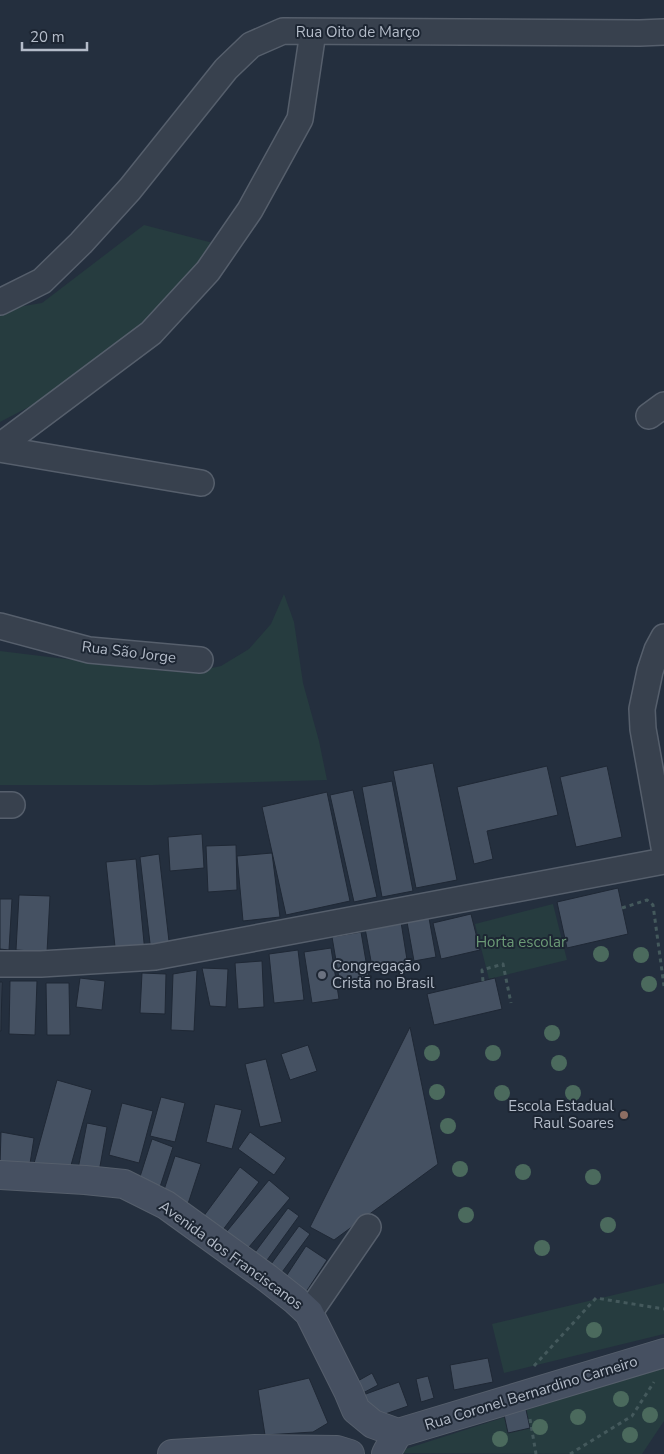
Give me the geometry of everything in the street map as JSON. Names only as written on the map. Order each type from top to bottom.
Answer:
[{"type":"main road","name":"Avenida dos Franciscanos","points":[[0,1175],[124,1184],[166,1205],[274,1284],[309,1313],[356,1410],[392,1444]]},
{"type":"main road","name":"Rua Coronel Bernardino Carneiro","points":[[392,1444],[528,1383],[661,1364]]},
{"type":"main road","points":[[172,1454],[255,1449],[343,1452],[351,1437],[356,1410]]},
{"type":"street","name":"Rua Oito de Março","points":[[0,302],[42,281],[81,243],[130,189],[226,69],[251,45],[283,31],[664,32]]},
{"type":"street","points":[[0,448],[151,333],[208,270],[250,210],[300,119],[313,32]]},
{"type":"street","points":[[0,448],[201,482]]},
{"type":"street","name":"Rua São Jorge","points":[[0,626],[90,650],[200,660]]},
{"type":"street","points":[[664,637],[657,650],[645,689],[642,708],[643,729],[664,847]]},
{"type":"street","points":[[0,964],[41,964],[155,957],[664,861]]},
{"type":"street","points":[[309,1313],[368,1226]]},
{"type":"path","points":[[622,908],[646,900],[653,905],[664,986]]},
{"type":"path","points":[[483,981],[482,970],[503,964],[511,1003]]},
{"type":"path","points":[[536,1454],[528,1383],[596,1298],[664,1309]]},
{"type":"path","points":[[570,1454],[632,1416],[661,1364]]},
{"type":"path","points":[[581,1447],[581,1454]]},
{"type":"green space","points":[[144,225],[217,244],[146,324],[50,396],[0,422],[0,310],[42,303]]},
{"type":"green space","points":[[284,594],[294,622],[303,683],[319,741],[327,780],[153,785],[0,785],[0,651],[189,673],[221,666],[249,649],[271,624]]},
{"type":"green space","name":"Horta escolar","points":[[553,904],[567,960],[489,979],[475,924]]},
{"type":"green space","points":[[664,1283],[664,1334],[504,1373],[492,1324]]},
{"type":"green space","points":[[664,1366],[664,1421],[642,1454],[393,1453]]},
{"type":"building","points":[[433,763],[457,880],[416,888],[393,771]]},
{"type":"building","points":[[547,766],[558,815],[487,831],[493,859],[474,864],[457,787]]},
{"type":"building","points":[[607,766],[622,837],[576,847],[560,777]]},
{"type":"building","points":[[392,781],[413,891],[382,897],[362,787]]},
{"type":"building","points":[[353,790],[377,897],[354,902],[330,795]]},
{"type":"building","points":[[327,792],[350,901],[286,915],[262,807]]},
{"type":"building","points":[[202,834],[204,868],[170,871],[168,837]]},
{"type":"building","points":[[236,845],[237,890],[208,892],[206,846]]},
{"type":"building","points":[[272,853],[280,917],[243,921],[237,856]]},
{"type":"building","points":[[159,854],[170,950],[151,952],[140,857]]},
{"type":"building","points":[[136,859],[145,953],[116,956],[106,862]]},
{"type":"building","points":[[618,888],[628,934],[567,948],[557,902]]},
{"type":"building","points":[[19,895],[50,896],[47,952],[16,950]]},
{"type":"building","points":[[0,899],[12,899],[9,950],[0,949]]},
{"type":"building","points":[[471,914],[480,950],[441,959],[433,923]]},
{"type":"building","points":[[429,918],[436,957],[414,961],[407,922]]},
{"type":"building","points":[[401,922],[408,966],[373,972],[365,928]]},
{"type":"building","points":[[361,932],[369,979],[340,984],[332,937]]},
{"type":"building","name":"Congregação Cristã no Brasil","points":[[331,948],[339,999],[312,1003],[304,952]]},
{"type":"building","points":[[298,950],[304,1000],[274,1003],[269,954]]},
{"type":"building","points":[[262,961],[264,1007],[238,1009],[235,963]]},
{"type":"building","points":[[202,968],[228,969],[226,1007],[210,1006]]},
{"type":"building","points":[[197,970],[194,1031],[171,1030],[173,974]]},
{"type":"building","points":[[142,973],[166,974],[165,1014],[140,1013]]},
{"type":"building","points":[[80,978],[105,981],[102,1010],[76,1007]]},
{"type":"building","points":[[495,978],[502,1009],[434,1025],[427,994]]},
{"type":"building","points":[[10,981],[37,981],[35,1035],[9,1034]]},
{"type":"building","points":[[0,982],[2,982],[1,1031],[0,1031]]},
{"type":"building","points":[[46,983],[69,983],[70,1035],[47,1035]]},
{"type":"building","points":[[410,1027],[438,1164],[334,1240],[310,1227]]},
{"type":"building","points":[[308,1045],[317,1071],[290,1080],[281,1054]]},
{"type":"building","points":[[266,1059],[282,1122],[260,1127],[245,1064]]},
{"type":"building","points":[[57,1080],[92,1090],[68,1176],[33,1167]]},
{"type":"building","points":[[161,1097],[185,1103],[175,1142],[150,1136]]},
{"type":"building","points":[[122,1103],[153,1111],[139,1163],[109,1155]]},
{"type":"building","points":[[215,1104],[242,1110],[232,1149],[206,1142]]},
{"type":"building","points":[[87,1123],[107,1127],[99,1172],[78,1169]]},
{"type":"building","points":[[1,1132],[34,1138],[29,1170],[0,1165]]},
{"type":"building","points":[[250,1132],[286,1158],[274,1175],[238,1149]]},
{"type":"building","points":[[152,1139],[173,1147],[159,1190],[138,1183]]},
{"type":"building","points":[[175,1156],[201,1164],[186,1210],[163,1193]]},
{"type":"building","points":[[240,1167],[259,1182],[219,1235],[200,1221]]},
{"type":"building","points":[[269,1180],[290,1198],[244,1253],[223,1236]]},
{"type":"building","points":[[288,1208],[299,1216],[262,1267],[250,1259]]},
{"type":"building","points":[[299,1226],[310,1234],[277,1279],[266,1271]]},
{"type":"building","points":[[306,1246],[327,1260],[302,1298],[281,1284]]},
{"type":"building","points":[[488,1358],[493,1382],[454,1390],[450,1365]]},
{"type":"building","points":[[372,1373],[378,1385],[363,1393],[356,1382]]},
{"type":"building","points":[[428,1376],[434,1398],[421,1402],[416,1379]]},
{"type":"building","points":[[309,1378],[328,1423],[313,1432],[265,1435],[258,1390]]},
{"type":"building","points":[[399,1382],[408,1406],[371,1419],[363,1395]]},
{"type":"building","points":[[525,1405],[530,1428],[508,1433],[503,1410]]},
{"type":"place","name":"Congregação Cristã no Brasil","points":[[322,975]]},
{"type":"place","name":"Escola Estadual Raul Soares","points":[[624,1115]]}]
